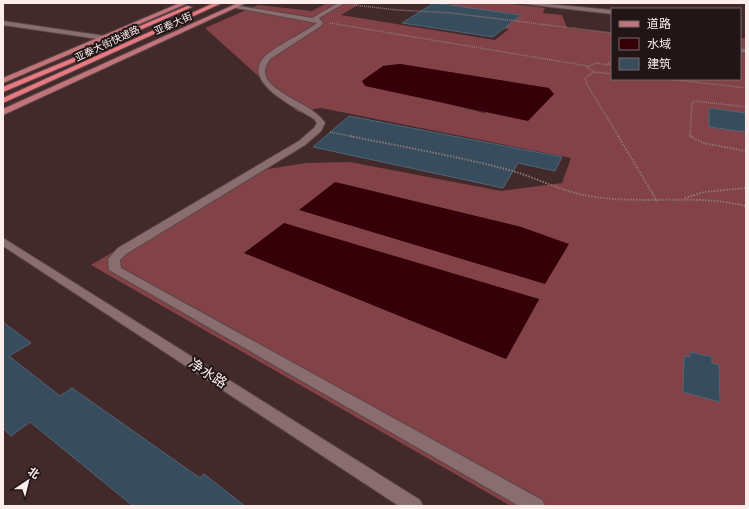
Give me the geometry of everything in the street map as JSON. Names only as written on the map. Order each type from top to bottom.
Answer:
[{"type":"highway","points":[[98,49],[103,44],[199,3]]},
{"type":"highway","name":"亚泰大街快速路","points":[[3,90],[208,3]]},
{"type":"highway","name":"亚泰大街快速路","points":[[3,101],[219,3]]},
{"type":"highway","points":[[114,51],[127,48],[236,4]]},
{"type":"main road","name":"亚泰大街","points":[[3,81],[185,3]]},
{"type":"main road","name":"亚泰大街","points":[[3,112],[236,4]]},
{"type":"street","points":[[342,3],[316,17],[320,23],[319,25],[267,58],[262,67],[262,77],[271,88],[317,117],[321,123],[318,129],[302,143],[122,251],[114,259],[115,270],[536,506]]},
{"type":"street","points":[[519,3],[611,12]]},
{"type":"street","points":[[236,4],[318,21]]},
{"type":"street","points":[[3,23],[105,38]]},
{"type":"street","name":"净水路","points":[[3,241],[414,506]]},
{"type":"path","points":[[342,3],[397,10],[451,13],[611,33]]},
{"type":"path","points":[[318,21],[588,66],[596,63],[611,65]]},
{"type":"path","points":[[588,66],[588,69],[594,72],[611,74]]},
{"type":"path","points":[[594,72],[585,78],[586,83],[656,201]]},
{"type":"path","points":[[677,80],[746,88]]},
{"type":"path","points":[[746,107],[695,101],[692,103],[690,136],[703,144],[746,151]]},
{"type":"path","points":[[318,129],[495,166],[525,174],[557,188],[584,195],[624,201],[683,199],[725,201],[746,206]]},
{"type":"path","points":[[683,199],[704,192],[746,188]]},
{"type":"shaded area","points":[[327,3],[361,3],[341,15],[495,40],[509,29],[430,18],[454,3],[504,3],[545,8],[543,13],[562,15],[567,28],[611,33],[611,80],[741,80],[741,38],[746,38],[746,506],[511,506],[91,265],[249,172],[306,163],[350,162],[501,191],[562,183],[571,158],[321,108],[298,112],[205,28],[258,5],[312,11]],"holes":[[[400,64],[549,88],[484,113],[388,89],[366,86],[362,81],[383,66]],[[335,182],[521,227],[568,244]],[[244,253],[539,299],[539,300],[506,359]]]},
{"type":"water","points":[[400,64],[549,88],[554,94],[528,121],[365,86],[362,81],[383,66]]},
{"type":"water","points":[[335,182],[521,227],[569,244],[545,284],[299,210]]},
{"type":"water","points":[[284,223],[539,299],[506,359],[244,253]]},
{"type":"building","points":[[434,3],[521,15],[493,37],[402,23]]},
{"type":"building","points":[[709,108],[746,113],[746,132],[709,127]]},
{"type":"building","points":[[349,116],[562,157],[555,171],[518,163],[503,188],[313,147]]},
{"type":"building","points":[[3,322],[31,343],[9,356],[60,396],[72,388],[200,478],[204,474],[245,506],[133,506],[30,422],[11,436],[3,428]]},
{"type":"building","points":[[690,352],[712,357],[712,363],[719,365],[720,402],[683,392],[684,356],[690,357]]}]
